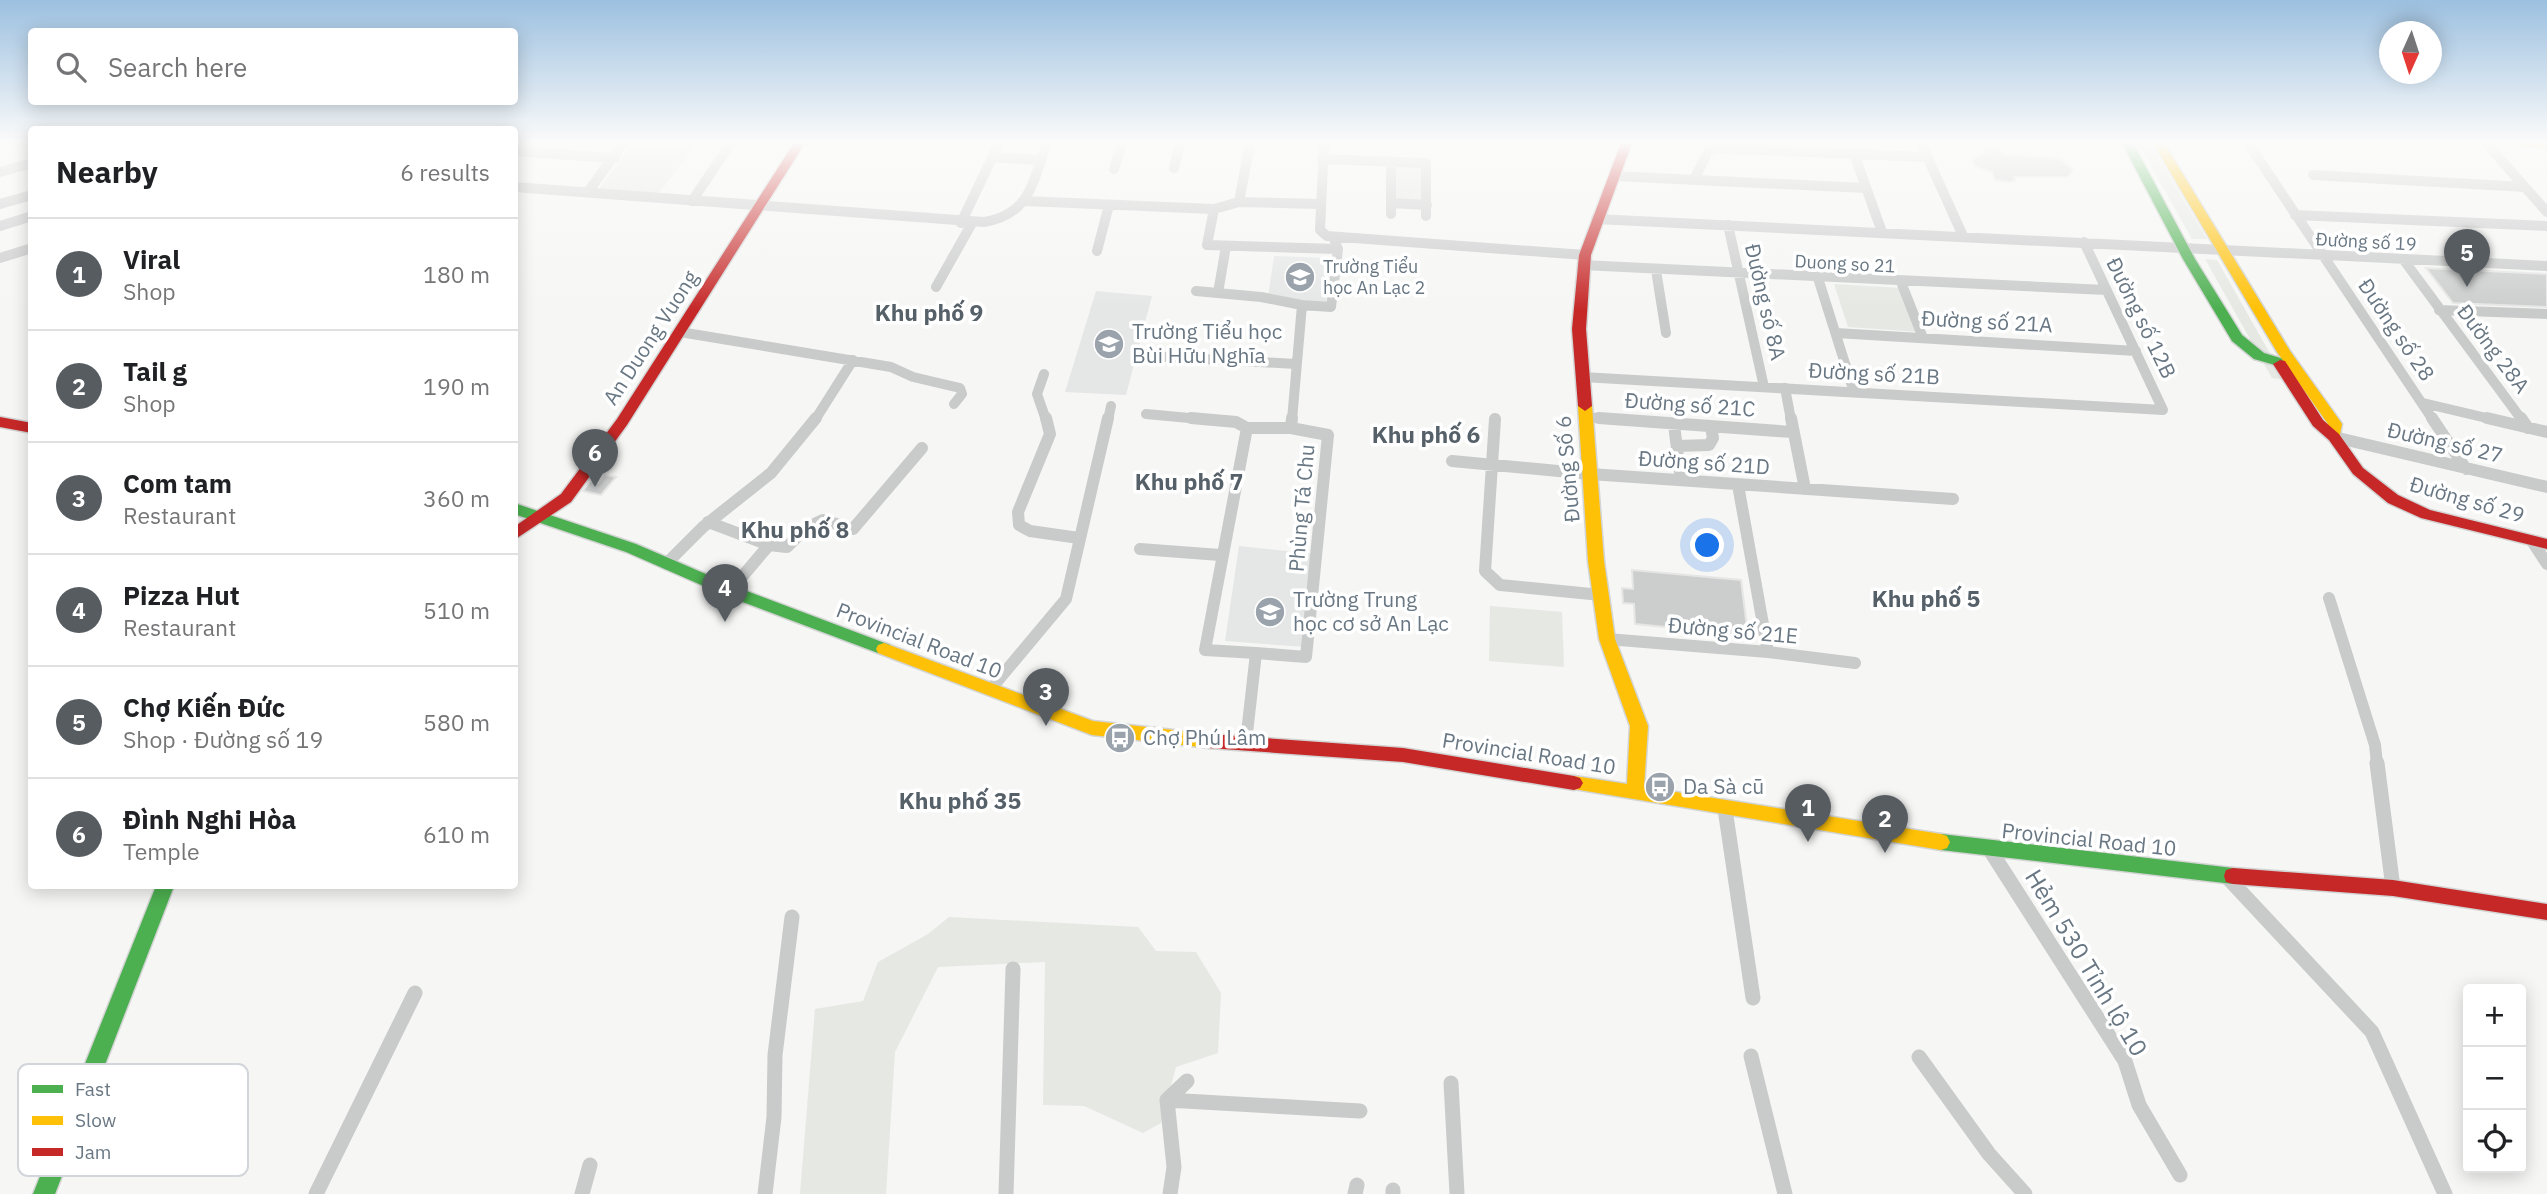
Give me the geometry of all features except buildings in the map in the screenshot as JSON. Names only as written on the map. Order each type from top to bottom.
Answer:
[{"type":"main road","name":"An Duong Vuong","points":[[518,532],[566,498],[627,415],[764,199]]},
{"type":"main road","name":"Đường Số 6","points":[[1604,199],[1584,260],[1579,329],[1607,639],[1639,726],[1635,792]]},
{"type":"main road","points":[[2157,199],[2240,342],[2252,352],[2280,364],[2297,366]]},
{"type":"main road","points":[[2192,199],[2284,352],[2297,366],[2335,424],[2334,437]]},
{"type":"main road","points":[[2280,364],[2318,423],[2334,437]]},
{"type":"main road","points":[[0,409],[28,414]]},
{"type":"main road","points":[[0,422],[28,427]]},
{"type":"main road","name":"Đường số 29","points":[[2334,437],[2358,471],[2379,489],[2415,511],[2539,542]]},
{"type":"main road","points":[[518,510],[537,518]]},
{"type":"main road","points":[[518,519],[537,518]]},
{"type":"main road","name":"Provincial Road 10","points":[[537,518],[631,548],[730,591],[1092,728],[1403,755],[1990,850],[2227,876],[2393,888],[2546,913]]},
{"type":"main road","points":[[95,1064],[164,889]]},
{"type":"main road","points":[[44,1194],[51,1176]]},
{"type":"street","points":[[0,204],[19,199]]},
{"type":"street","points":[[666,199],[966,223],[1010,219],[1025,201],[1214,209],[1239,202],[1321,204]]},
{"type":"street","points":[[936,287],[976,199]]},
{"type":"street","points":[[1196,291],[1261,296],[1302,305],[1331,307],[1336,244],[1321,234],[1321,199]]},
{"type":"street","points":[[1391,199],[1391,214]]},
{"type":"street","points":[[1426,216],[1427,199]]},
{"type":"street","points":[[1869,199],[1882,232]]},
{"type":"street","points":[[1946,199],[1963,236]]},
{"type":"street","name":"Đường số 28","points":[[2284,199],[2466,469]]},
{"type":"street","points":[[2535,199],[2547,212]]},
{"type":"street","points":[[1391,203],[1427,205]]},
{"type":"street","points":[[1097,251],[1109,205]]},
{"type":"street","name":"Duong so 21","points":[[1214,209],[1206,245],[1336,244],[1584,260],[1656,270],[2106,290]]},
{"type":"street","points":[[2295,215],[2547,226]]},
{"type":"street","points":[[0,226],[28,217]]},
{"type":"street","name":"Đường số 19","points":[[1596,219],[2547,266]]},
{"type":"street","name":"Đường số 8A","points":[[1728,225],[1764,387]]},
{"type":"street","name":"Đường số 12B","points":[[2084,242],[2164,410]]},
{"type":"street","points":[[1218,293],[1226,246]]},
{"type":"street","points":[[0,258],[28,249]]},
{"type":"street","name":"Đường 28A","points":[[2403,259],[2528,428]]},
{"type":"street","points":[[1656,270],[1666,334]]},
{"type":"street","points":[[1818,278],[1854,392]]},
{"type":"street","points":[[1901,282],[1923,338]]},
{"type":"street","name":"Phùng Tá Chu","points":[[1291,428],[1302,305]]},
{"type":"street","points":[[2439,310],[2547,314]]},
{"type":"street","points":[[680,332],[891,367],[913,377],[960,388],[962,394],[954,404]]},
{"type":"street","name":"Đường số 21A","points":[[1836,332],[2136,351]]},
{"type":"street","points":[[1148,356],[1296,365]]},
{"type":"street","points":[[666,565],[708,522],[773,471],[818,416],[853,360]]},
{"type":"street","points":[[1044,374],[1037,388],[1038,410],[1049,421],[1050,434],[1018,512],[1019,525],[1030,531],[1079,538]]},
{"type":"street","name":"Đường số 21B","points":[[1582,377],[2164,410]]},
{"type":"street","name":"Đường số 8A","points":[[1784,388],[1805,489]]},
{"type":"street","points":[[2423,403],[2547,432]]},
{"type":"street","points":[[989,690],[1066,599],[1111,406]]},
{"type":"street","points":[[1146,415],[1236,422],[1247,428]]},
{"type":"street","name":"Đường số 21C","points":[[1585,416],[1674,425],[1793,432]]},
{"type":"street","points":[[1495,419],[1485,570],[1500,585],[1601,595]]},
{"type":"street","points":[[1674,425],[1681,480]]},
{"type":"street","points":[[1677,446],[1700,448],[1709,445],[1713,439],[1711,427]]},
{"type":"street","name":"Phùng Tá Chu","points":[[1247,428],[1291,428],[1328,435],[1306,657],[1205,650],[1220,555],[1235,496],[1247,428]]},
{"type":"street","name":"Đường số 27","points":[[2334,437],[2547,487]]},
{"type":"street","points":[[708,522],[769,545],[787,547],[806,528],[822,520],[853,528],[922,448]]},
{"type":"street","name":"Đường số 21D","points":[[1452,461],[1590,474],[1953,499]]},
{"type":"street","points":[[1738,485],[1768,652]]},
{"type":"street","points":[[2539,542],[2547,564]]},
{"type":"street","points":[[730,591],[769,545]]},
{"type":"street","points":[[1140,549],[1220,555]]},
{"type":"street","points":[[2329,598],[2375,746],[2393,888]]},
{"type":"street","name":"Đường số 21E","points":[[1607,639],[1768,652],[1855,663]]},
{"type":"street","points":[[1246,742],[1256,653]]},
{"type":"street","points":[[1725,809],[1753,998]]},
{"type":"street","name":"Hẻm 530 Tỉnh lộ 10","points":[[1990,850],[2125,1062],[2126,1072],[2148,1120],[2179,1175]]},
{"type":"street","points":[[2227,876],[2372,1032],[2445,1194]]},
{"type":"street","points":[[765,1194],[774,1117],[775,1055],[792,917]]},
{"type":"street","points":[[1006,1194],[1004,1146],[1014,1012],[1013,969]]},
{"type":"street","points":[[316,1194],[415,993]]},
{"type":"street","points":[[1751,1056],[1785,1194]]},
{"type":"street","points":[[1919,1057],[1989,1154],[2025,1194]]},
{"type":"street","points":[[1167,1100],[1187,1081]]},
{"type":"street","points":[[1451,1083],[1457,1194]]},
{"type":"street","points":[[1167,1100],[1360,1111]]},
{"type":"street","points":[[1167,1100],[1174,1167],[1170,1194]]},
{"type":"street","points":[[582,1194],[590,1165]]},
{"type":"shaded area","points":[[1395,199],[1421,199],[1421,201]]},
{"type":"shaded area","points":[[2169,199],[2183,199],[2207,239],[2192,239]]},
{"type":"shaded area","name":"Trường Tiểu học An Lạc 2","points":[[1274,256],[1330,258],[1326,302],[1268,297]]},
{"type":"shaded area","points":[[2205,259],[2217,260],[2285,380],[2272,378]]},
{"type":"shaded area","points":[[1834,284],[1902,288],[1919,332],[1848,327]]},
{"type":"shaded area","name":"Trường Tiểu học Bùi Hữu Nghĩa","points":[[1096,291],[1152,296],[1126,395],[1065,392]]},
{"type":"shaded area","name":"Trường Trung học cơ sở An Lạc","points":[[1239,546],[1315,554],[1304,647],[1225,641]]},
{"type":"shaded area","points":[[1490,606],[1562,612],[1564,667],[1489,661]]},
{"type":"shaded area","points":[[949,917],[1138,927],[1156,951],[1196,952],[1221,993],[1218,1053],[1176,1067],[1161,1123],[1143,1133],[1084,1106],[1043,1105],[1045,962],[938,967],[895,1052],[886,1194],[800,1194],[815,1009],[863,1001],[878,962],[928,934]]},
{"type":"traffic: fast","points":[[2157,199],[2189,259],[2237,338],[2259,356],[2292,366]]},
{"type":"traffic: fast","points":[[518,509],[631,548],[730,591],[884,649]]},
{"type":"traffic: fast","points":[[1941,842],[2233,876]]},
{"type":"traffic: fast","points":[[95,1064],[164,889]]},
{"type":"traffic: fast","points":[[44,1194],[51,1176]]},
{"type":"traffic: slow","points":[[2192,199],[2284,352],[2335,424],[2334,437]]},
{"type":"traffic: slow","points":[[1585,406],[1596,561],[1607,639],[1639,726],[1635,792]]},
{"type":"traffic: slow","points":[[884,649],[1092,728],[1209,741]]},
{"type":"traffic: slow","points":[[1574,783],[1941,842]]},
{"type":"traffic: jam","points":[[518,532],[566,498],[622,422],[764,199]]},
{"type":"traffic: jam","points":[[1585,406],[1579,329],[1585,255],[1606,199]]},
{"type":"traffic: jam","points":[[2280,364],[2318,423],[2334,437],[2358,471],[2393,499],[2426,514],[2547,544]]},
{"type":"traffic: jam","points":[[0,422],[28,427]]},
{"type":"traffic: jam","points":[[1209,741],[1403,755],[1574,783]]},
{"type":"traffic: jam","points":[[2233,876],[2393,888],[2547,912]]},
{"type":"place","name":"Trường Tiểu học An Lạc 2","points":[[1300,277]]},
{"type":"place","name":"Chợ Kiến Đức","points":[[2467,287]]},
{"type":"place","name":"Trường Tiểu học Bùi Hữu Nghĩa","points":[[1109,344]]},
{"type":"place","name":"Đình Nghi Hòa","points":[[595,487]]},
{"type":"place","name":"Trường Trung học cơ sở An Lạc","points":[[1270,612]]},
{"type":"place","name":"Pizza Hut","points":[[725,622]]},
{"type":"place","name":"Com tam","points":[[1046,726]]},
{"type":"place","name":"Chợ Phú Lâm","points":[[1120,738]]},
{"type":"place","name":"Da Sà cũ","points":[[1660,787]]},
{"type":"place","name":"Viral","points":[[1808,842]]},
{"type":"place","name":"Tail g","points":[[1885,853]]},
{"type":"district","name":"Khu phố 9","points":[[929,313]]},
{"type":"district","name":"Khu phố 6","points":[[1426,435]]},
{"type":"district","name":"Khu phố 7","points":[[1189,482]]},
{"type":"district","name":"Khu phố 8","points":[[795,530]]},
{"type":"district","name":"Khu phố 5","points":[[1926,599]]},
{"type":"district","name":"Khu phố 35","points":[[960,801]]}]
